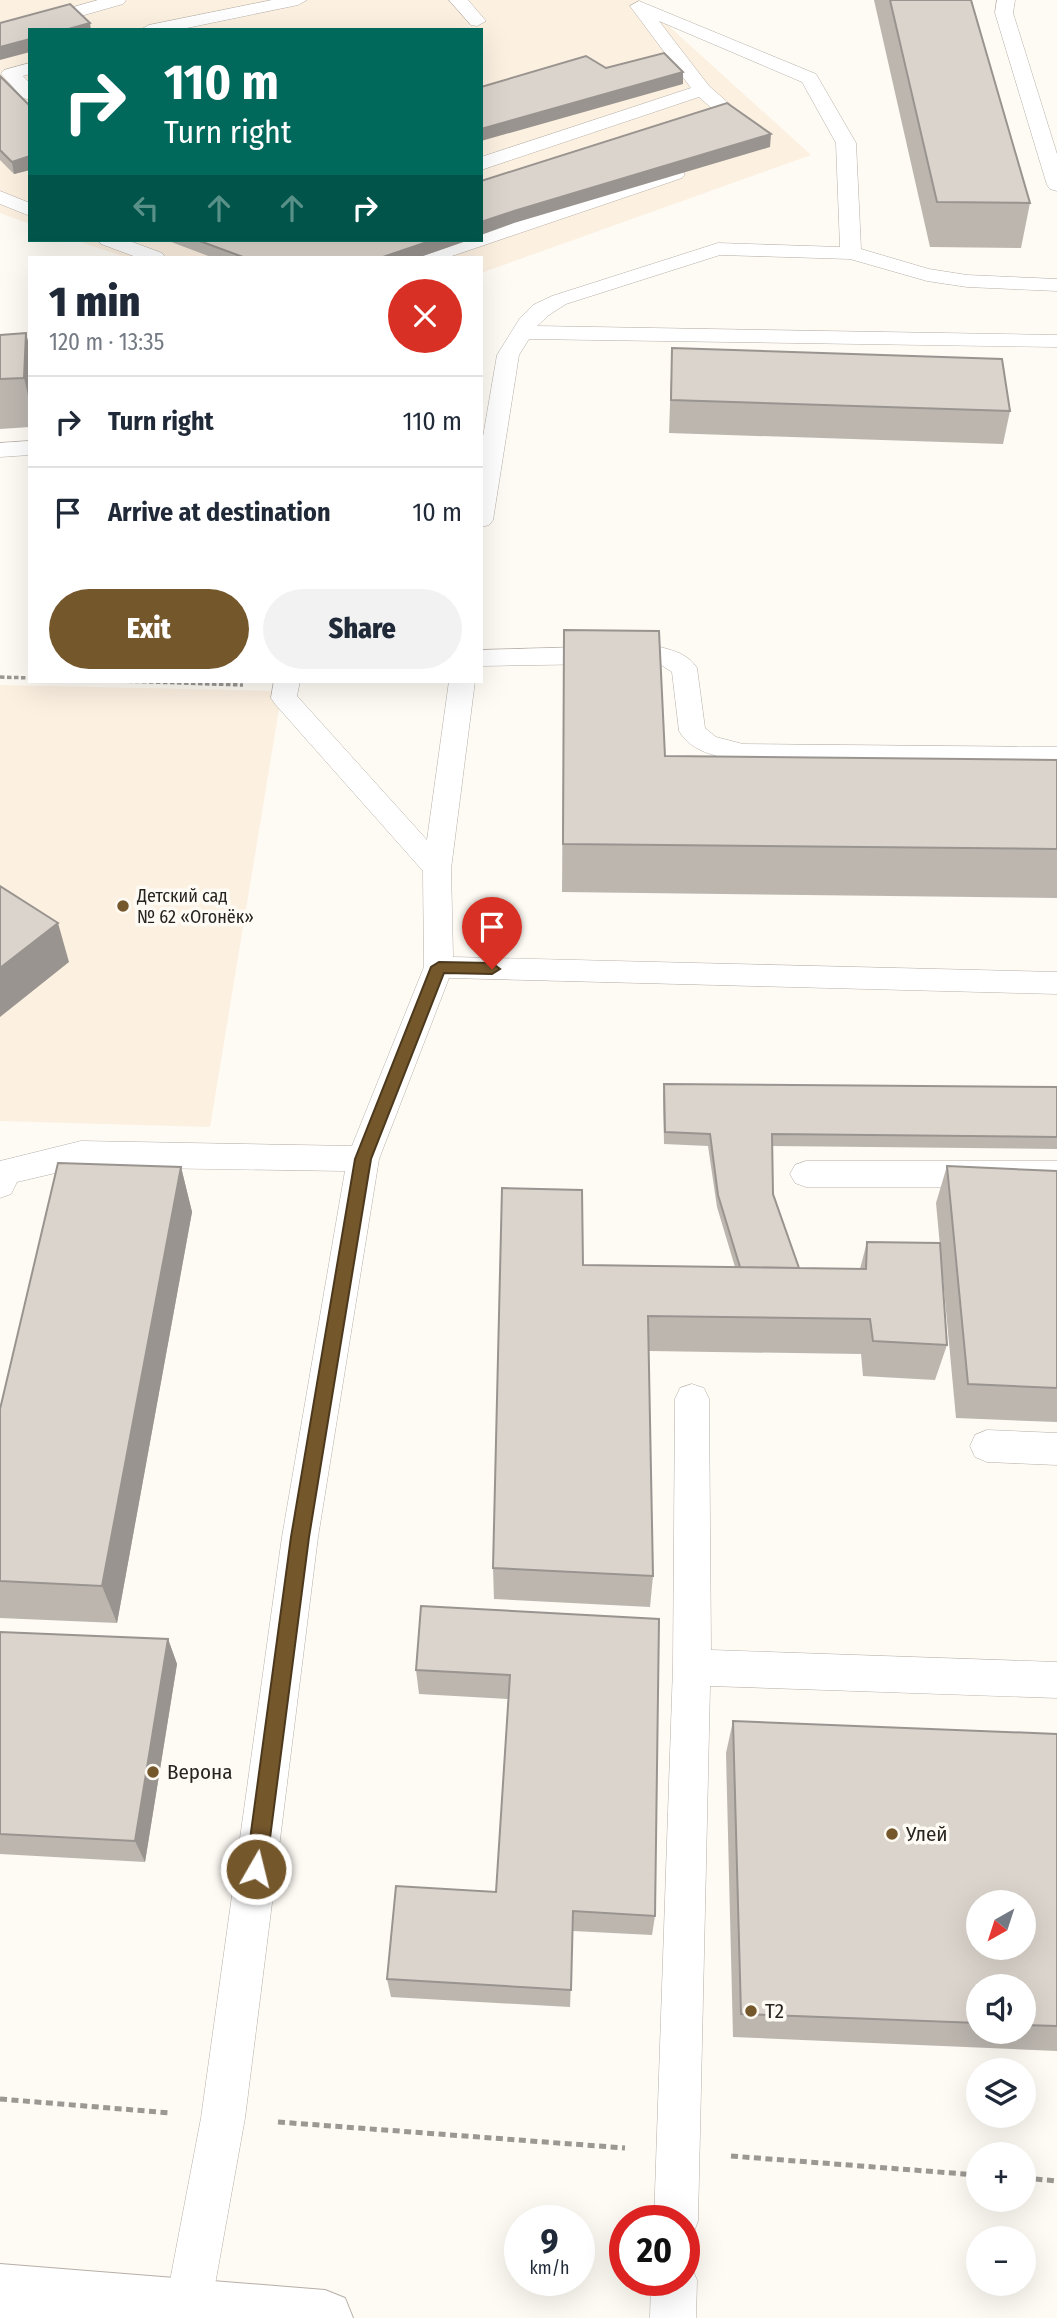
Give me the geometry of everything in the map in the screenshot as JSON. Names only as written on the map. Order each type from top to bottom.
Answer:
[{"type":"main road","points":[[0,2292],[217,2312],[325,2318]]},
{"type":"lane","points":[[0,34],[117,0]]},
{"type":"lane","points":[[159,23],[298,0]]},
{"type":"lane","points":[[458,0],[477,22]]},
{"type":"lane","points":[[1006,0],[1003,13],[1057,185]]},
{"type":"lane","points":[[636,3],[702,90],[755,136],[755,144],[745,150]]},
{"type":"lane","points":[[636,3],[809,78],[846,143],[851,253]]},
{"type":"lane","points":[[28,69],[10,74],[28,92]]},
{"type":"lane","points":[[483,163],[702,90]]},
{"type":"lane","points":[[483,239],[692,168]]},
{"type":"lane","points":[[0,197],[28,209]]},
{"type":"lane","points":[[114,242],[152,256]]},
{"type":"lane","points":[[432,256],[475,242]]},
{"type":"lane","points":[[483,508],[508,355],[522,332],[541,310],[559,300],[718,249],[851,253],[927,275],[967,281],[1057,285]]},
{"type":"lane","points":[[522,332],[1057,341]]},
{"type":"lane","points":[[0,450],[28,448]]},
{"type":"lane","points":[[483,658],[651,653],[667,657],[684,668],[692,731],[707,744],[743,753],[1057,756]]},
{"type":"lane","points":[[286,683],[284,698],[436,869]]},
{"type":"lane","points":[[217,2312],[223,2118],[300,1537],[363,1159],[439,967],[436,869],[462,683]]},
{"type":"lane","points":[[439,967],[1057,984]]},
{"type":"lane","points":[[0,1185],[3,1173],[80,1154],[363,1159]]},
{"type":"lane","points":[[806,1174],[1057,1174]]},
{"type":"lane","points":[[676,2205],[692,1667],[692,1399]]},
{"type":"lane","points":[[987,1446],[1057,1449]]},
{"type":"lane","points":[[692,1667],[1057,1680]]},
{"type":"lane","points":[[673,2318],[674,2296]]},
{"type":"path","points":[[0,677],[28,678]]},
{"type":"path","points":[[0,2099],[966,2174]]},
{"type":"path","points":[[1036,2179],[1057,2180]]},
{"type":"shaded area","points":[[0,0],[640,0],[811,155],[483,272],[483,256],[122,256],[81,242],[483,242],[483,28],[28,28],[28,223],[0,213]]},
{"type":"shaded area","name":"Детский сад № 62 «Огонёк»","points":[[0,685],[282,691],[210,1127],[0,1121]]},
{"type":"building","points":[[890,0],[971,0],[1030,203],[937,202]]},
{"type":"building","points":[[70,4],[90,23],[72,28],[28,28],[28,40],[0,47],[0,23]]},
{"type":"building","points":[[664,53],[683,72],[483,128],[483,86],[586,56],[606,68]]},
{"type":"building","points":[[0,76],[28,104],[28,157],[12,162],[0,150]]},
{"type":"building","points":[[727,103],[771,134],[483,221],[483,180]]},
{"type":"building","points":[[202,242],[427,242],[386,256],[240,256]]},
{"type":"building","points":[[26,333],[24,378],[0,379],[0,335]]},
{"type":"building","points":[[672,348],[1002,359],[1010,411],[671,400]]},
{"type":"building","points":[[564,630],[659,631],[665,756],[1057,760],[1057,849],[563,844]]},
{"type":"building","points":[[0,886],[58,923],[0,968]]},
{"type":"building","points":[[664,1084],[1057,1087],[1057,1137],[772,1134],[773,1194],[799,1268],[740,1267],[718,1195],[710,1134],[665,1132]]},
{"type":"building","points":[[58,1163],[181,1167],[102,1586],[0,1581],[0,1409]]},
{"type":"building","points":[[947,1166],[1057,1171],[1057,1388],[968,1384]]},
{"type":"building","points":[[502,1188],[582,1190],[583,1265],[866,1269],[867,1242],[940,1243],[947,1345],[873,1341],[870,1319],[648,1316],[653,1576],[493,1568]]},
{"type":"building","points":[[421,1606],[659,1619],[655,1916],[573,1911],[571,1990],[387,1979],[396,1886],[496,1892],[510,1675],[416,1670]]},
{"type":"building","points":[[0,1632],[168,1639],[135,1841],[0,1834]]},
{"type":"building","name":"Улей","points":[[733,1721],[1057,1734],[1057,2026],[1036,2025],[1036,1974],[966,1974],[966,2023],[741,2014]]},
{"type":"place","name":"Детский сад № 62 «Огонёк»","points":[[123,906]]},
{"type":"place","name":"Верона","points":[[153,1772]]},
{"type":"place","name":"Улей","points":[[892,1834]]},
{"type":"place","name":"T2","points":[[751,2011]]},
{"type":"route","points":[[256,1869],[300,1537],[363,1159],[439,967],[492,969]]}]
